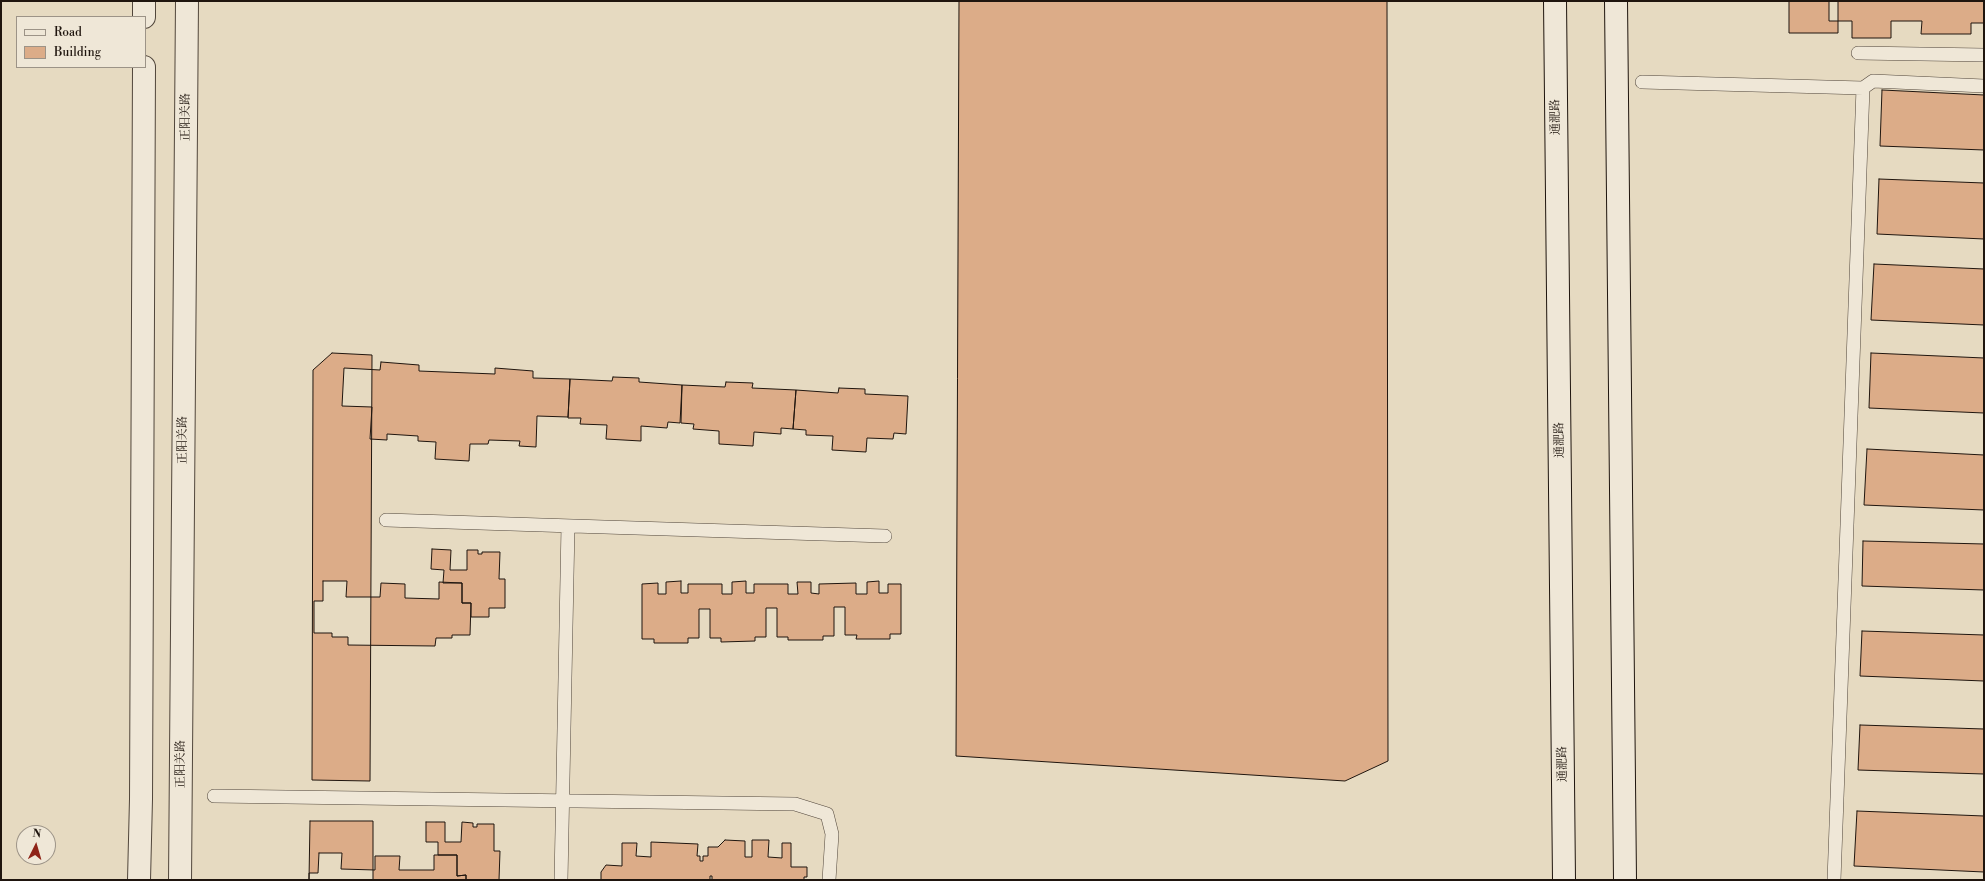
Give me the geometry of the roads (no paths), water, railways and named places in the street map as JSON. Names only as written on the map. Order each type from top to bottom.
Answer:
[{"type":"main road","points":[[144,1],[144,16]]},
{"type":"main road","name":"正阳关路","points":[[180,880],[187,1]]},
{"type":"main road","name":"通淝路","points":[[1555,1],[1564,880]]},
{"type":"main road","points":[[1616,1],[1625,880]]},
{"type":"main road","points":[[139,880],[141,799],[144,68]]},
{"type":"lane","points":[[1858,53],[1984,55]]},
{"type":"lane","points":[[1642,82],[1863,88],[1873,81],[1984,86]]},
{"type":"lane","points":[[1834,880],[1863,88]]},
{"type":"lane","points":[[386,520],[885,536]]},
{"type":"lane","points":[[561,880],[568,526]]},
{"type":"lane","points":[[214,796],[795,804],[827,814],[832,834],[829,880]]}]
